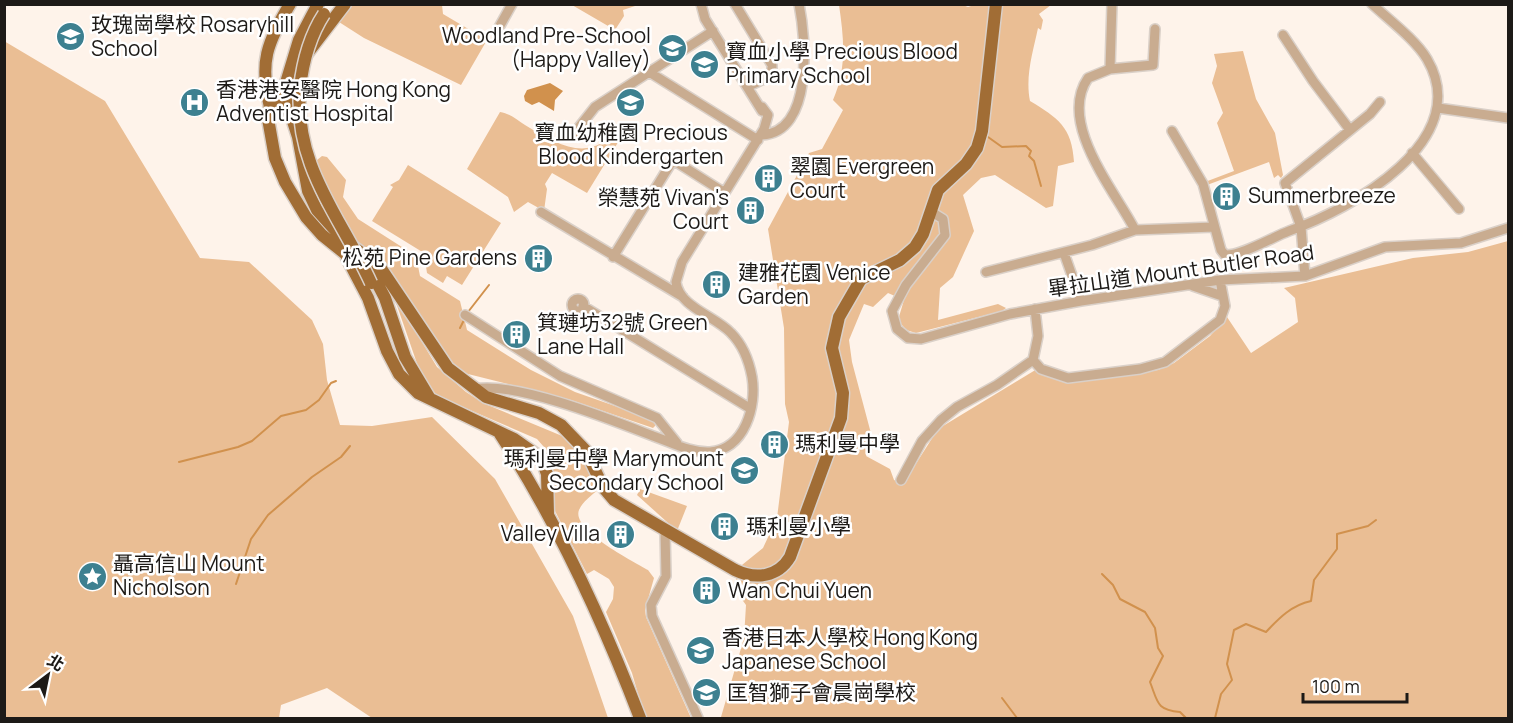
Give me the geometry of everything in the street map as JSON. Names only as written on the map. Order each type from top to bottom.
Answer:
[{"type":"main road","points":[[290,4],[267,46],[265,87],[302,158],[308,191],[317,210],[344,240],[381,267],[448,368],[492,399],[539,413],[561,425],[586,451],[609,495],[623,507],[745,575],[769,575],[785,564],[792,553],[841,418],[843,393],[832,348],[839,317],[849,295],[861,279],[904,258],[915,247],[923,234],[942,185],[966,164],[980,142],[996,4]]},
{"type":"main road","points":[[318,4],[299,40],[284,84],[275,158],[285,182],[306,217],[344,255],[365,268],[378,283],[405,357],[429,397]]},
{"type":"main road","points":[[330,4],[315,30],[304,59],[299,104],[301,134],[315,177],[371,284],[403,369],[411,381],[429,397],[532,450],[542,458],[547,474],[549,514]]},
{"type":"main road","points":[[284,84],[345,4]]},
{"type":"main road","points":[[500,434],[549,514],[609,636],[640,718]]},
{"type":"main road","points":[[532,483],[539,483],[547,474]]},
{"type":"street","points":[[497,31],[512,4]]},
{"type":"street","points":[[683,298],[676,286],[677,273],[682,262],[725,193],[736,181],[739,169],[759,138],[768,115],[713,31],[701,4]]},
{"type":"street","points":[[735,4],[772,65],[772,70],[766,78],[748,86]]},
{"type":"street","points":[[649,72],[759,138],[777,132],[801,92],[804,32],[799,4]]},
{"type":"street","points":[[1110,69],[1112,4]]},
{"type":"street","points":[[1172,131],[1200,178],[1221,250],[1228,256],[1300,227],[1340,208],[1374,187],[1394,172],[1412,153],[1432,127],[1438,108],[1436,79],[1427,58],[1372,4]]},
{"type":"street","points":[[1135,230],[1094,159],[1081,125],[1079,100],[1083,85],[1092,75],[1110,69],[1153,65],[1155,29]]},
{"type":"street","points":[[572,136],[595,107],[713,31]]},
{"type":"street","points":[[1283,34],[1313,81],[1350,130]]},
{"type":"street","points":[[1305,276],[1300,227],[1285,183],[1350,130],[1380,102]]},
{"type":"street","points":[[1438,108],[1509,118]]},
{"type":"street","points":[[1412,153],[1459,209]]},
{"type":"street","points":[[614,257],[673,160],[725,193]]},
{"type":"street","name":"畢拉山道 Mount Butler Road","points":[[930,211],[943,219],[945,235],[895,303],[892,318],[900,332],[913,339],[925,339],[1010,314],[1080,301],[1220,280],[1305,276],[1384,247],[1461,243],[1509,228]]},
{"type":"street","points":[[475,389],[503,387],[656,436],[681,447],[710,452],[723,447],[739,436],[751,410],[753,395],[749,363],[740,344],[720,323],[541,212]]},
{"type":"street","points":[[986,272],[1065,253],[1135,230],[1214,227]]},
{"type":"street","points":[[1065,253],[1080,301]]},
{"type":"street","points":[[1033,360],[1041,369],[1068,378],[1159,365],[1177,356],[1218,323],[1225,310],[1220,280]]},
{"type":"street","points":[[1188,285],[1222,296]]},
{"type":"street","points":[[662,287],[676,286]]},
{"type":"street","points":[[583,306],[751,410]]},
{"type":"street","points":[[901,480],[922,441],[941,420],[957,407],[997,385],[1033,360],[1038,336],[1035,309]]},
{"type":"street","points":[[467,317],[565,378],[655,417],[681,447]]},
{"type":"street","points":[[727,395],[741,397],[753,395]]},
{"type":"street","points":[[655,417],[660,423],[656,436]]},
{"type":"street","points":[[665,531],[666,576],[651,605],[652,616],[698,718]]},
{"type":"shaded area","points":[[641,4],[623,10],[624,16],[615,30],[572,5]]},
{"type":"shaded area","points":[[960,4],[968,7],[977,4],[1051,5],[1039,14],[1043,20],[1041,30],[1038,28],[1030,64],[1028,82],[1030,101],[1062,125],[1070,140],[1074,162],[1058,166],[1053,206],[1046,208],[995,175],[981,178],[963,195],[974,231],[953,277],[940,288],[938,320],[998,304],[1006,308],[1002,311],[916,333],[906,330],[898,320],[904,300],[888,293],[873,307],[864,304],[849,340],[852,362],[873,441],[866,456],[890,469],[894,480],[903,484],[938,429],[1037,369],[1059,380],[1071,382],[1158,370],[1174,363],[1210,336],[1227,317],[1251,353],[1298,322],[1295,298],[1284,288],[1413,258],[1468,252],[1508,241],[1508,718],[721,717],[744,638],[746,605],[735,590],[737,569],[763,548],[777,518],[789,422],[785,404],[784,328],[768,229],[809,153],[822,149],[843,110],[833,100],[841,76],[843,53],[839,5]]},
{"type":"shaded area","points":[[350,5],[442,5],[443,14],[487,40],[461,85],[364,38],[339,22]]},
{"type":"shaded area","points":[[4,41],[105,101],[200,258],[249,262],[312,320],[323,344],[327,380],[340,425],[372,426],[432,417],[495,479],[573,616],[608,718],[372,718],[327,688],[281,705],[279,718],[5,718]]},
{"type":"shaded area","points":[[1243,51],[1256,99],[1275,133],[1283,175],[1281,178],[1278,175],[1274,178],[1269,162],[1207,185],[1205,182],[1234,171],[1217,123],[1223,113],[1212,83],[1217,66],[1214,54]]},
{"type":"shaded area","points":[[550,83],[563,91],[555,100],[554,111],[539,102],[532,105],[525,101],[524,96],[527,90]]},
{"type":"shaded area","points":[[500,112],[510,115],[551,140],[576,148],[588,148],[599,144],[610,136],[621,123],[628,126],[587,193],[552,173],[545,184],[547,189],[544,211],[528,202],[514,212],[508,197],[467,169]]},
{"type":"shaded area","points":[[322,156],[327,157],[346,180],[343,197],[358,219],[416,256],[420,276],[460,301],[467,330],[531,370],[575,392],[655,420],[655,426],[653,428],[571,400],[460,372],[448,360],[392,274],[359,245],[316,167],[317,160]]},
{"type":"shaded area","points":[[408,165],[501,223],[462,285],[447,276],[443,283],[427,273],[424,253],[372,221],[393,187],[390,185],[399,180]]},
{"type":"shaded area","points":[[393,294],[437,367],[466,392],[483,403],[567,438],[582,455],[599,489],[581,507],[579,518],[584,527],[593,535],[648,570],[654,578],[645,610],[646,617],[691,718],[645,718],[632,673],[606,612],[613,599],[614,587],[609,579],[594,570],[587,574],[554,509],[550,454],[537,439],[442,398],[431,391],[422,378]]},
{"type":"shaded area","points":[[640,489],[687,506],[677,531],[637,495]]},
{"type":"waterway","points":[[988,137],[1002,147],[1026,146],[1031,151],[1029,156],[1034,161],[1041,186]]},
{"type":"waterway","points":[[468,312],[489,285]]},
{"type":"waterway","points":[[460,328],[464,320]]},
{"type":"waterway","points":[[179,462],[238,447],[252,441],[281,416],[306,410],[319,400],[331,383],[336,381]]},
{"type":"waterway","points":[[236,584],[251,539],[268,515],[312,477],[341,457],[350,446]]},
{"type":"waterway","points":[[1215,718],[1221,694],[1232,680],[1227,664],[1234,630],[1246,624],[1266,632],[1292,609],[1311,601],[1314,580],[1337,549],[1337,534],[1368,526],[1376,520]]},
{"type":"waterway","points":[[1102,574],[1113,585],[1120,599],[1145,612],[1155,628],[1158,648],[1163,656],[1150,682],[1159,704],[1166,709],[1180,712],[1186,718]]},
{"type":"waterway","points":[[1002,698],[1017,718]]},
{"type":"place","name":"玫瑰崗學校 Rosaryhill School","points":[[70,37]]},
{"type":"place","name":"Woodland Pre-School (Happy Valley)","points":[[672,48]]},
{"type":"place","name":"寶血小學 Precious Blood Primary School","points":[[705,64]]},
{"type":"place","name":"香港港安醫院 Hong Kong Adventist Hospital","points":[[195,102]]},
{"type":"place","name":"寶血幼稚園 Precious Blood Kindergarten","points":[[631,102]]},
{"type":"place","name":"翠園 Evergreen Court","points":[[769,179]]},
{"type":"place","name":"Summerbreeze","points":[[1227,196]]},
{"type":"place","name":"榮慧苑 Vivan's Court","points":[[750,210]]},
{"type":"place","name":"松苑 Pine Gardens","points":[[538,258]]},
{"type":"place","name":"建雅花園 Venice Garden","points":[[717,285]]},
{"type":"place","name":"箕璉坊32號 Green Lane Hall","points":[[516,335]]},
{"type":"place","name":"瑪利曼中學","points":[[774,444]]},
{"type":"place","name":"瑪利曼中學 Marymount Secondary School","points":[[745,471]]},
{"type":"place","name":"瑪利曼小學","points":[[725,527]]},
{"type":"place","name":"Valley Villa","points":[[621,534]]},
{"type":"place","name":"聶高信山 Mount Nicholson","points":[[92,576]]},
{"type":"place","name":"Wan Chui Yuen","points":[[707,591]]},
{"type":"place","name":"香港日本人學校 Hong Kong Japanese School","points":[[701,650]]},
{"type":"place","name":"匡智獅子會晨崗學校","points":[[706,693]]}]
